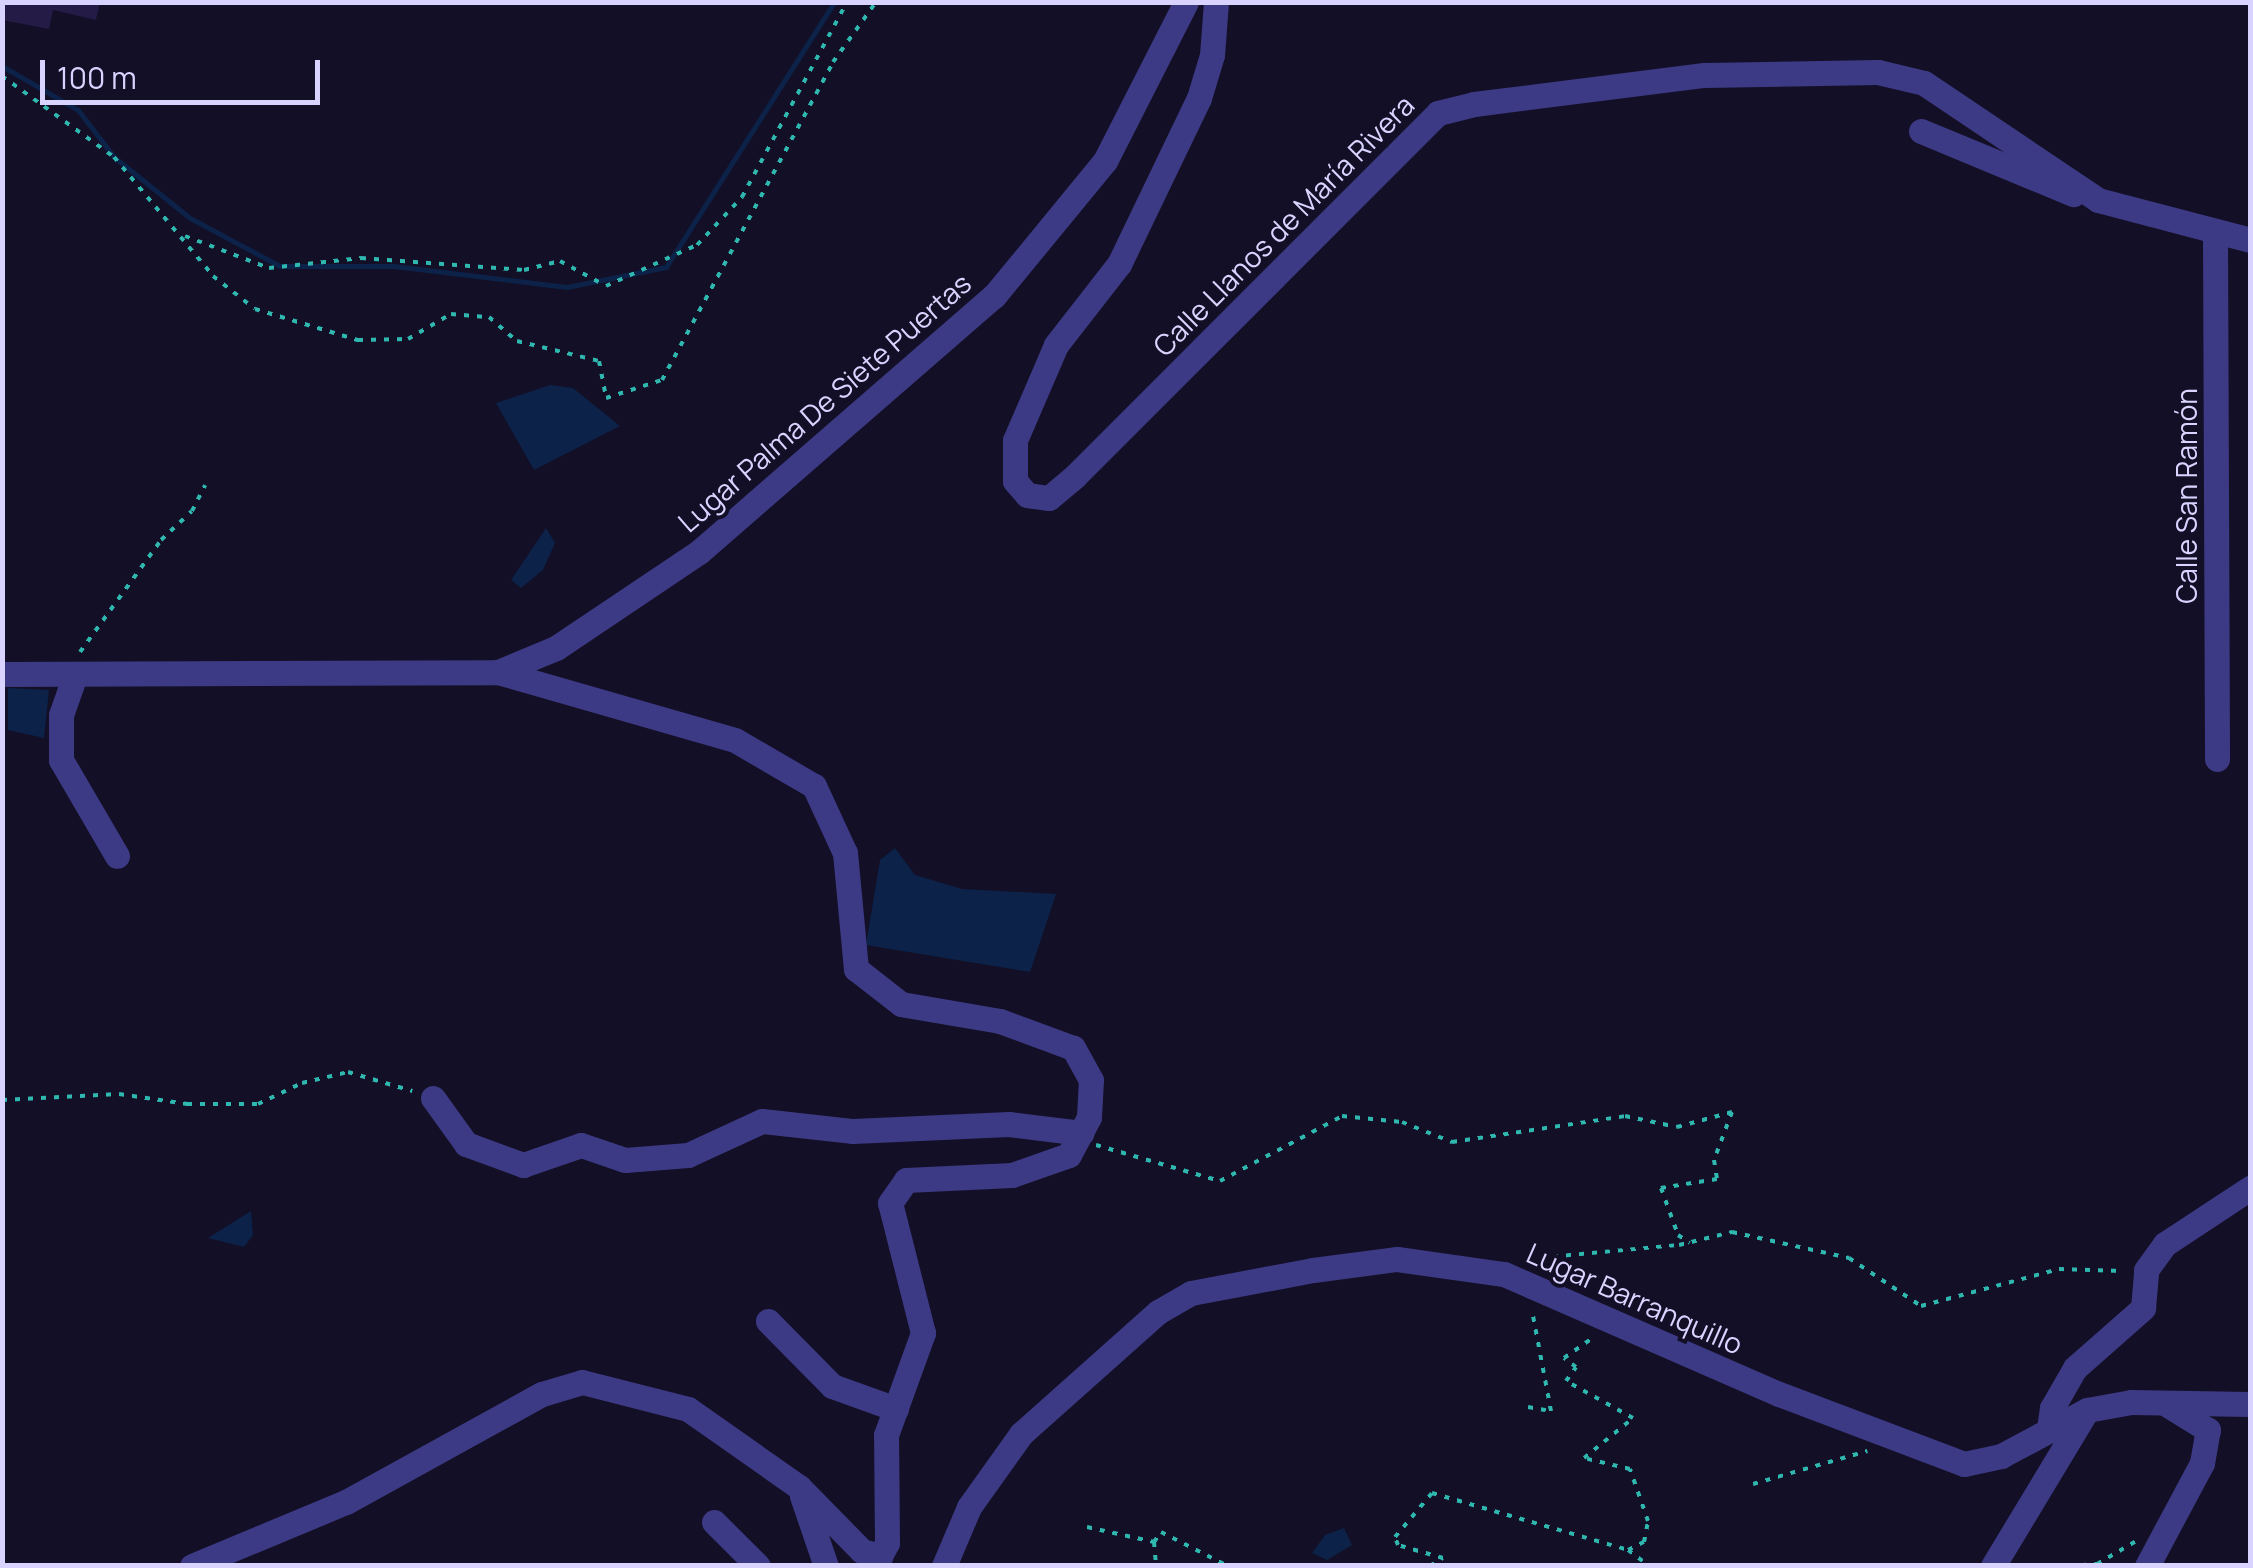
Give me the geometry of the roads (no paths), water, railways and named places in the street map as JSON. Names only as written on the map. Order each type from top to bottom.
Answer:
[{"type":"street","name":"Lugar Palma De Siete Puertas","points":[[2,674],[498,672],[556,648],[699,552],[982,307],[1106,161],[1186,2]]},
{"type":"street","name":"Calle Llanos de María Rivera","points":[[1216,2],[1212,56],[1198,98],[1120,264],[1056,345],[1015,440],[1015,480],[1027,495],[1049,498],[1075,476],[1424,127],[1456,108],[1704,75],[1878,72],[1924,82],[2098,200],[2250,240]]},
{"type":"street","points":[[1921,131],[2042,186],[2098,200]]},
{"type":"street","name":"Calle San Ramón","points":[[2215,232],[2217,759]]},
{"type":"street","points":[[192,1566],[346,1502],[542,1394],[582,1382],[688,1409],[799,1487],[862,1551],[883,1560],[886,1435],[923,1333],[890,1203],[906,1180],[1012,1176],[1069,1155],[1089,1117],[1091,1080],[1073,1048],[1000,1021],[900,1004],[856,969],[844,853],[814,786],[735,740],[498,672]]},
{"type":"street","points":[[75,674],[61,714],[60,760],[117,856]]},
{"type":"street","points":[[433,1098],[466,1144],[522,1165],[581,1145],[625,1160],[688,1155],[762,1121],[853,1132],[1010,1124],[1079,1137]]},
{"type":"street","points":[[2049,1429],[2052,1408],[2075,1368],[2144,1308],[2146,1270],[2165,1244],[2250,1188]]},
{"type":"street","name":"Lugar Barranquillo","points":[[944,1566],[969,1507],[1021,1434],[1158,1312],[1191,1293],[1398,1260],[1504,1274],[1606,1323],[1964,1464],[2001,1456],[2088,1410]]},
{"type":"street","points":[[768,1321],[832,1386],[896,1409]]},
{"type":"street","points":[[2147,1566],[2166,1523],[2202,1463],[2208,1430],[2166,1404]]},
{"type":"street","points":[[1994,1566],[2088,1410],[2166,1404],[2250,1404]]},
{"type":"street","points":[[799,1487],[826,1566]]},
{"type":"street","points":[[714,1522],[758,1566]]},
{"type":"water","points":[[550,385],[573,388],[620,426],[534,470],[496,403]]},
{"type":"water","points":[[546,528],[555,543],[543,570],[521,588],[511,580]]},
{"type":"water","points":[[8,688],[49,690],[44,738],[8,730]]},
{"type":"water","points":[[895,848],[915,875],[962,889],[1056,894],[1030,972],[866,945],[880,860]]},
{"type":"water","points":[[251,1211],[253,1235],[244,1247],[208,1238]]},
{"type":"water","points":[[1344,1528],[1352,1545],[1327,1560],[1312,1553],[1325,1535]]},
{"type":"waterway","points":[[2,66],[78,110],[114,157],[190,218],[280,266],[394,266],[567,287],[666,267],[834,2]]}]
